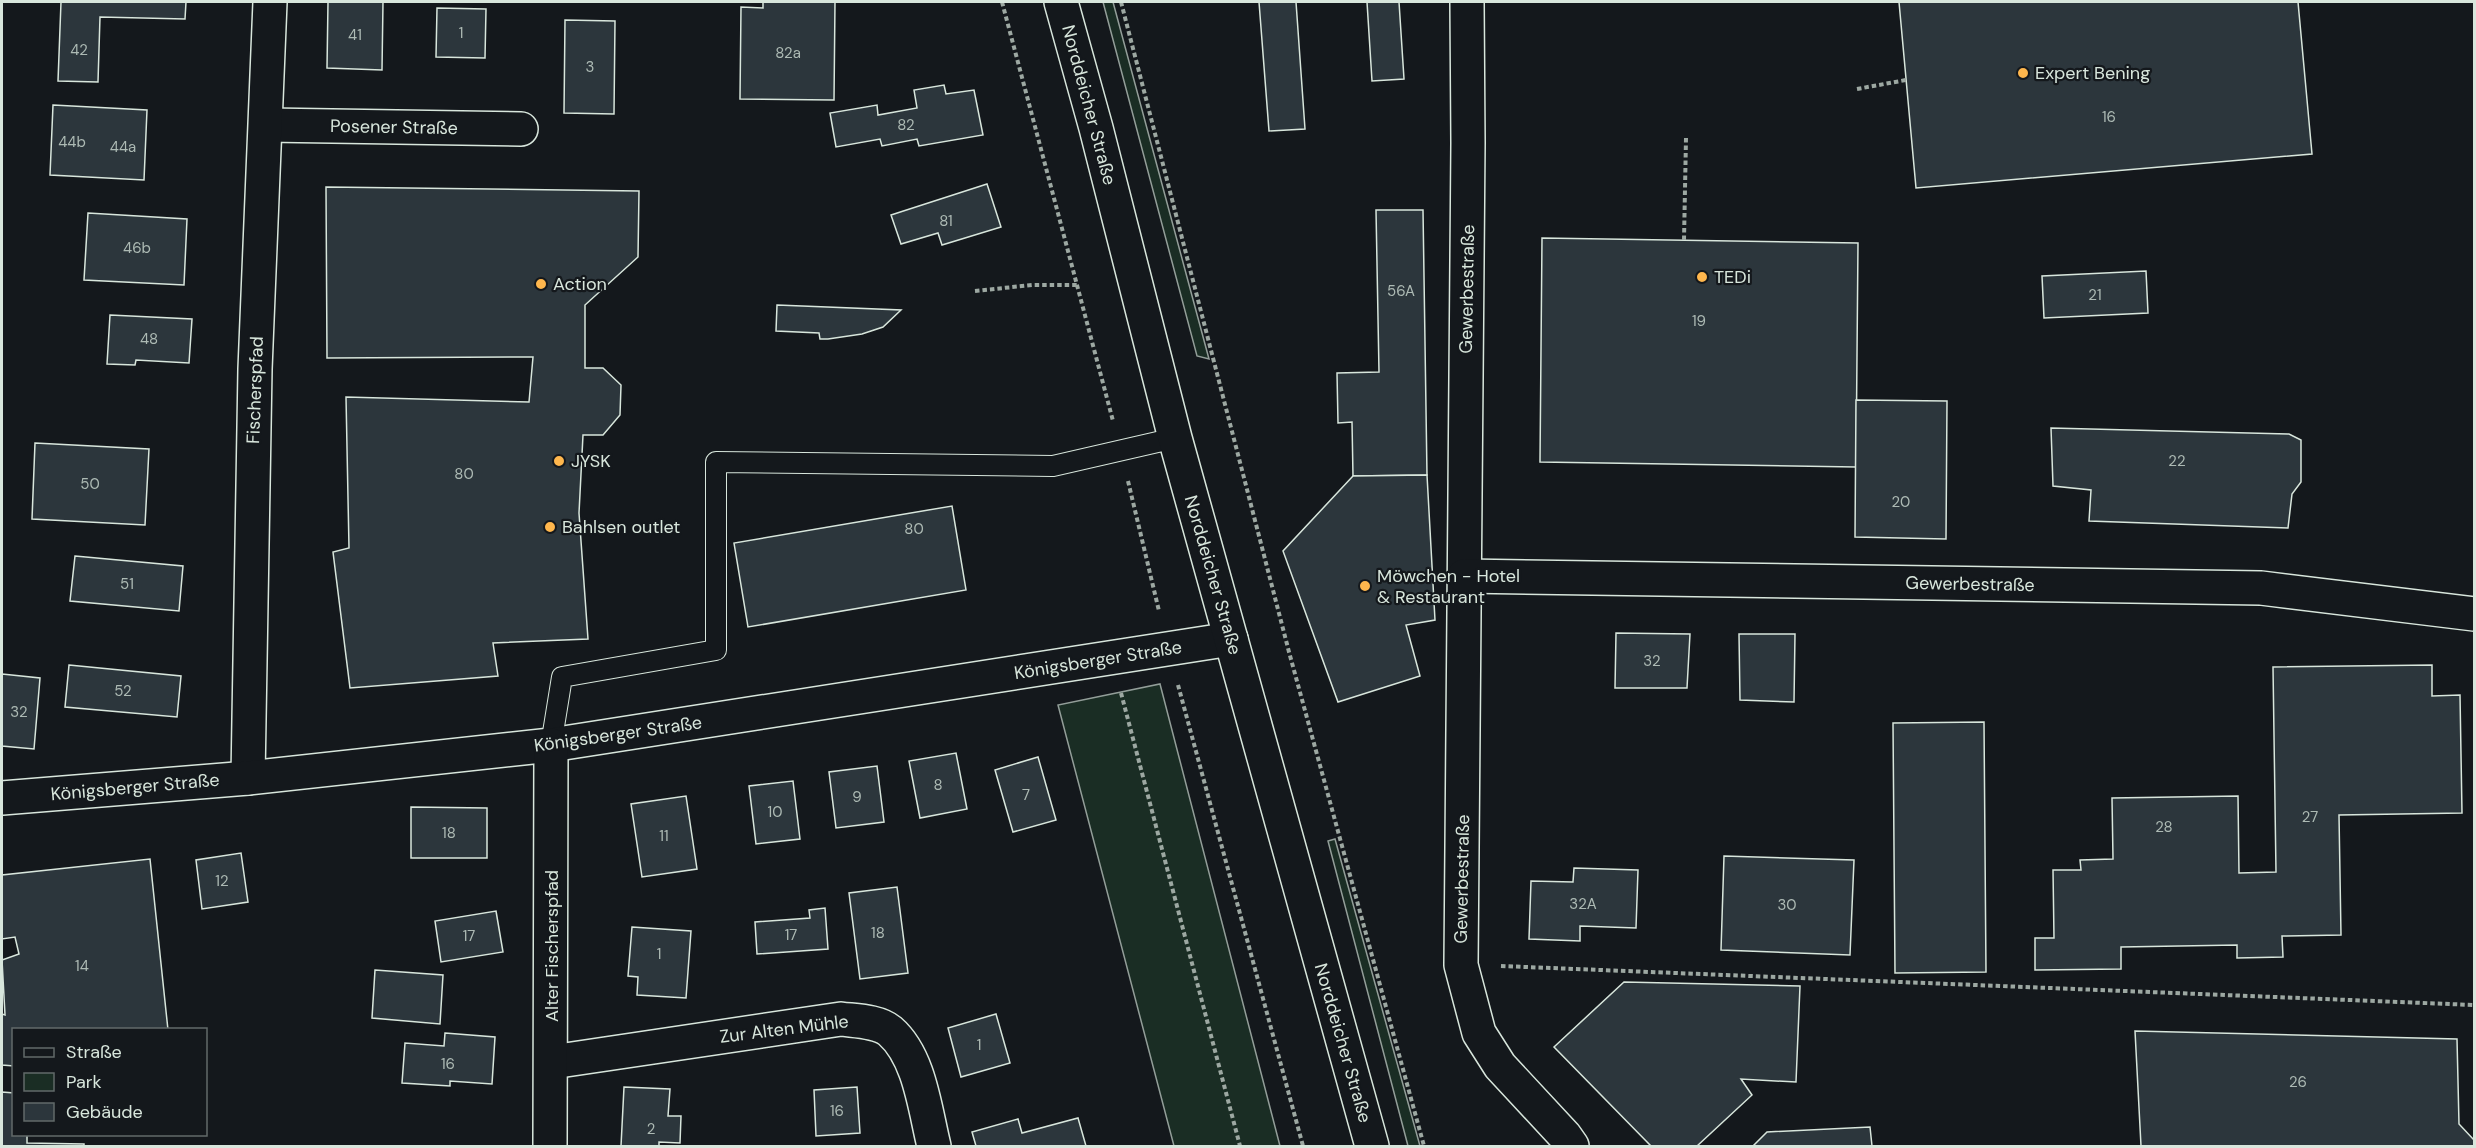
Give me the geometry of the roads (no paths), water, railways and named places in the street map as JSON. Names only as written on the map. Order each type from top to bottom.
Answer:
[{"type":"street","name":"Fischerspfad","points":[[248,778],[255,369],[267,125],[270,2]]},
{"type":"street","name":"Norddeicher Straße","points":[[1061,2],[1096,128],[1175,438],[1372,1146]]},
{"type":"street","name":"Gewerbestraße","points":[[1467,2],[1468,143],[1461,965],[1479,1033],[1500,1066],[1572,1146]]},
{"type":"street","name":"Posener Straße","points":[[267,125],[521,129]]},
{"type":"street","name":"Gewerbestraße","points":[[1464,576],[2261,588],[2475,614]]},
{"type":"street","name":"Königsberger Straße","points":[[2,798],[248,778],[551,745],[1231,639]]},
{"type":"street","name":"Alter Fischerspfad","points":[[550,1146],[551,745]]},
{"type":"street","name":"Zur Alten Mühle","points":[[552,1062],[841,1019],[870,1023],[890,1031],[913,1061],[934,1146]]},
{"type":"lane","points":[[551,745],[562,677],[716,650],[716,462],[1053,466],[1175,438]]},
{"type":"place","name":"Expert Bening","points":[[2023,73]]},
{"type":"place","name":"TEDi","points":[[1702,277]]},
{"type":"place","name":"Action","points":[[541,284]]},
{"type":"place","name":"JYSK","points":[[559,461]]},
{"type":"place","name":"Bahlsen outlet","points":[[550,527]]},
{"type":"place","name":"Möwchen - Hotel & Restaurant","points":[[1365,586]]}]
